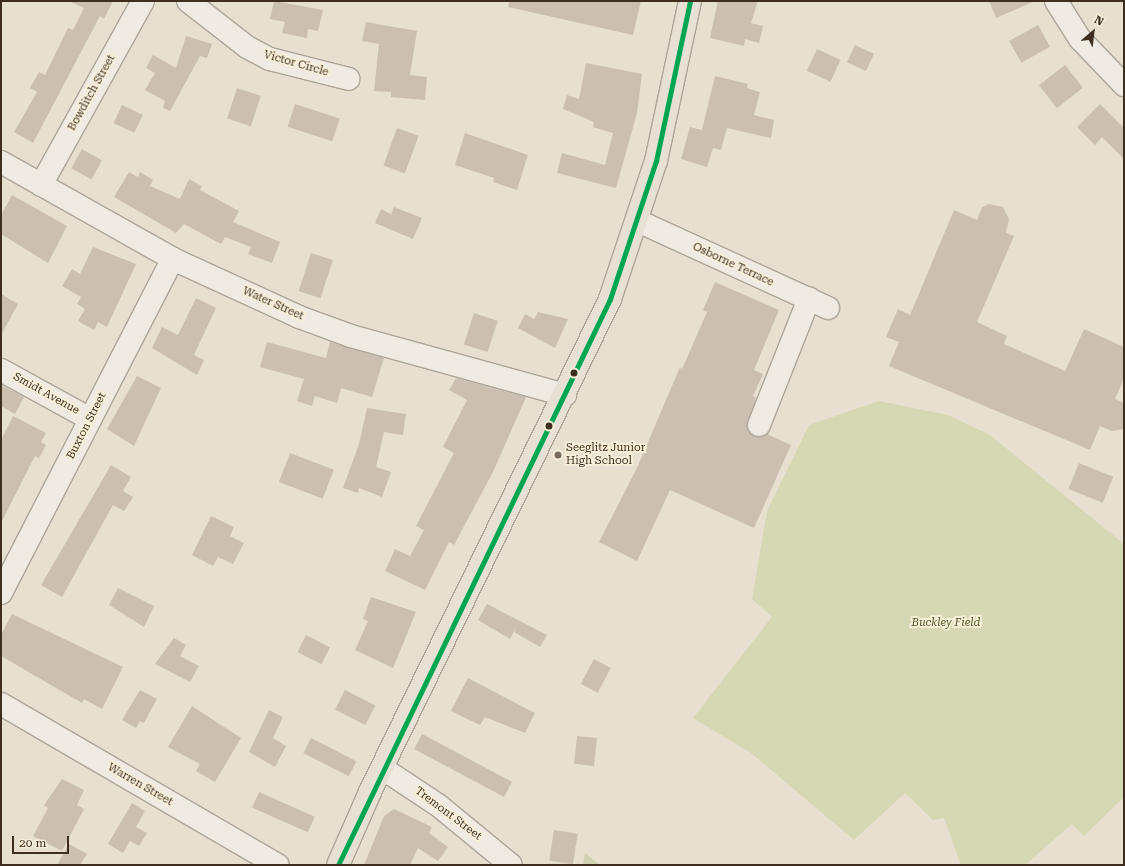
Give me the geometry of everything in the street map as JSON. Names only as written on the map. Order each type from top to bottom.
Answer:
[{"type":"main road","points":[[338,865],[382,768],[566,395],[610,299],[638,221],[672,93],[690,1]]},
{"type":"street","name":"Bowditch Street","points":[[41,185],[143,1]]},
{"type":"street","name":"Victor Circle","points":[[188,1],[247,47],[270,59],[349,79]]},
{"type":"street","points":[[1056,1],[1080,39],[1124,85]]},
{"type":"street","name":"Water Street","points":[[1,162],[173,259],[299,317],[351,336],[566,395]]},
{"type":"street","name":"Osborne Terrace","points":[[638,221],[818,304],[759,425]]},
{"type":"street","name":"Buxton Street","points":[[1,593],[173,259]]},
{"type":"street","name":"Smidt Avenue","points":[[1,370],[90,419]]},
{"type":"street","name":"Warren Street","points":[[1,704],[278,865]]},
{"type":"street","name":"Tremont Street","points":[[382,768],[438,805],[511,865]]},
{"type":"green space","name":"Buckley Field","points":[[879,401],[948,415],[990,435],[1124,544],[1124,797],[1084,836],[1072,824],[1025,865],[961,865],[944,818],[933,820],[905,793],[854,840],[751,753],[693,718],[772,617],[752,599],[767,511],[809,425]]},
{"type":"green space","points":[[585,853],[600,865],[583,865]]},
{"type":"building","points":[[69,1],[113,1],[104,19],[100,16],[33,143],[14,132],[37,92],[30,88],[39,72],[45,75],[68,28],[73,30],[84,8]]},
{"type":"building","points":[[274,1],[323,10],[318,31],[308,29],[307,38],[282,33],[285,22],[270,19]]},
{"type":"building","points":[[509,1],[641,1],[633,35],[508,7]]},
{"type":"building","points":[[718,1],[758,1],[751,23],[763,26],[759,43],[745,39],[744,46],[710,38]]},
{"type":"building","points":[[989,1],[1035,1],[996,18]]},
{"type":"building","points":[[366,22],[417,31],[410,75],[427,77],[425,100],[391,97],[391,92],[374,91],[379,44],[362,41]]},
{"type":"building","points":[[1038,25],[1050,47],[1021,63],[1009,41]]},
{"type":"building","points":[[186,36],[212,44],[207,58],[200,56],[170,111],[163,108],[165,101],[145,90],[155,73],[146,68],[153,55],[176,68]]},
{"type":"building","points":[[855,45],[874,54],[866,71],[847,62]]},
{"type":"building","points":[[817,49],[841,60],[830,82],[807,71]]},
{"type":"building","points":[[586,63],[642,74],[637,113],[616,188],[557,173],[562,153],[605,165],[613,133],[593,127],[594,122],[563,109],[567,95],[579,99]]},
{"type":"building","points":[[1065,65],[1083,88],[1057,108],[1039,85]]},
{"type":"building","points":[[715,76],[748,84],[747,88],[760,92],[754,115],[774,120],[771,138],[727,128],[721,150],[713,148],[707,167],[681,159],[690,127],[702,130]]},
{"type":"building","points":[[237,88],[261,96],[251,126],[227,118]]},
{"type":"building","points":[[295,104],[340,119],[332,141],[288,127]]},
{"type":"building","points":[[1100,104],[1124,128],[1124,159],[1102,137],[1095,145],[1077,127]]},
{"type":"building","points":[[122,105],[143,115],[134,133],[114,123]]},
{"type":"building","points":[[397,128],[419,136],[405,173],[383,166]]},
{"type":"building","points":[[465,133],[528,155],[517,190],[493,182],[494,178],[455,165]]},
{"type":"building","points":[[82,149],[102,160],[91,179],[71,168]]},
{"type":"building","points":[[129,172],[138,177],[140,172],[153,180],[150,186],[180,199],[189,179],[202,186],[200,190],[239,211],[233,222],[280,242],[272,263],[248,254],[251,247],[225,237],[221,244],[184,224],[176,233],[114,197]]},
{"type":"building","points":[[12,195],[67,226],[48,263],[1,234],[1,215]]},
{"type":"building","points":[[989,204],[1003,207],[1009,219],[1006,233],[1014,236],[977,322],[1007,336],[1004,344],[1065,371],[1084,329],[1124,347],[1124,378],[1115,399],[1124,403],[1124,429],[1112,431],[1100,426],[1090,450],[889,366],[899,342],[886,337],[898,309],[910,315],[954,210],[977,220],[982,207]]},
{"type":"building","points":[[394,207],[422,218],[413,239],[375,223],[381,209],[391,214]]},
{"type":"building","points":[[93,247],[136,264],[107,327],[98,322],[94,330],[78,321],[85,309],[77,304],[81,297],[62,286],[72,269],[80,274]]},
{"type":"building","points":[[311,253],[333,260],[321,298],[299,291]]},
{"type":"building","points":[[715,282],[779,310],[754,370],[763,374],[753,396],[756,398],[747,426],[754,436],[767,434],[791,445],[754,528],[670,490],[637,561],[599,542],[637,468],[680,367],[682,369],[707,312],[703,310]]},
{"type":"building","points":[[1,294],[18,304],[1,335]]},
{"type":"building","points":[[196,298],[216,308],[194,355],[204,360],[197,375],[152,348],[162,327],[178,335]]},
{"type":"building","points":[[538,312],[568,319],[555,348],[518,328],[525,314],[534,319]]},
{"type":"building","points":[[474,313],[498,321],[488,352],[464,344]]},
{"type":"building","points":[[267,342],[326,358],[330,342],[384,358],[372,397],[341,388],[337,403],[315,396],[312,406],[297,401],[304,379],[260,367]]},
{"type":"building","points":[[137,376],[161,388],[134,446],[107,429]]},
{"type":"building","points":[[456,378],[526,397],[493,472],[454,545],[449,542],[425,590],[385,571],[395,549],[410,556],[424,530],[416,526],[454,453],[443,447],[467,400],[449,390]]},
{"type":"building","points":[[1,385],[24,397],[15,414],[1,406]]},
{"type":"building","points":[[367,408],[406,414],[403,435],[384,432],[376,467],[391,472],[382,497],[359,488],[358,493],[343,488],[359,444]]},
{"type":"building","points":[[13,416],[46,433],[41,442],[46,445],[39,458],[35,456],[1,523],[1,440]]},
{"type":"building","points":[[290,453],[334,470],[323,499],[279,482]]},
{"type":"building","points":[[1079,463],[1113,477],[1103,503],[1069,489]]},
{"type":"building","points":[[111,465],[131,477],[123,491],[133,497],[124,511],[113,505],[62,597],[41,585]]},
{"type":"building","points":[[211,516],[234,527],[230,536],[244,543],[233,564],[218,557],[213,566],[192,555]]},
{"type":"building","points":[[118,588],[154,606],[144,627],[109,605]]},
{"type":"building","points":[[371,597],[416,612],[393,668],[355,650],[368,621],[363,619]]},
{"type":"building","points":[[487,604],[547,635],[540,647],[514,632],[517,625],[510,639],[478,620]]},
{"type":"building","points":[[12,614],[123,667],[102,709],[84,699],[82,703],[1,656],[1,635]]},
{"type":"building","points":[[306,635],[330,647],[321,664],[297,652]]},
{"type":"building","points":[[174,638],[186,645],[180,656],[199,666],[190,682],[155,664]]},
{"type":"building","points":[[594,659],[611,668],[598,693],[581,684]]},
{"type":"building","points":[[468,678],[535,713],[525,733],[485,717],[480,725],[451,711]]},
{"type":"building","points":[[140,690],[157,699],[144,723],[140,721],[136,728],[122,720]]},
{"type":"building","points":[[345,690],[375,705],[365,725],[335,710]]},
{"type":"building","points":[[192,706],[241,738],[215,782],[196,771],[200,764],[168,747]]},
{"type":"building","points":[[269,710],[283,717],[273,738],[286,746],[275,767],[249,752]]},
{"type":"building","points":[[422,734],[512,782],[504,797],[414,749]]},
{"type":"building","points":[[577,736],[597,738],[594,766],[574,764]]},
{"type":"building","points":[[311,738],[356,761],[349,776],[303,753]]},
{"type":"building","points":[[62,779],[84,790],[77,805],[84,809],[62,851],[33,836],[48,808],[44,805]]},
{"type":"building","points":[[259,792],[315,817],[308,832],[252,808]]},
{"type":"building","points":[[132,803],[145,811],[136,827],[147,833],[139,846],[130,841],[123,853],[108,844]]},
{"type":"building","points":[[394,809],[432,827],[429,833],[448,847],[438,861],[418,848],[410,865],[364,865],[384,816]]},
{"type":"building","points":[[554,830],[578,834],[573,864],[549,861]]},
{"type":"building","points":[[69,844],[87,854],[80,865],[57,865]]},
{"type":"transit line","points":[[338,865],[610,299],[656,161],[690,1]]},
{"type":"place","name":"Seeglitz Junior High School","points":[[558,455]]}]
